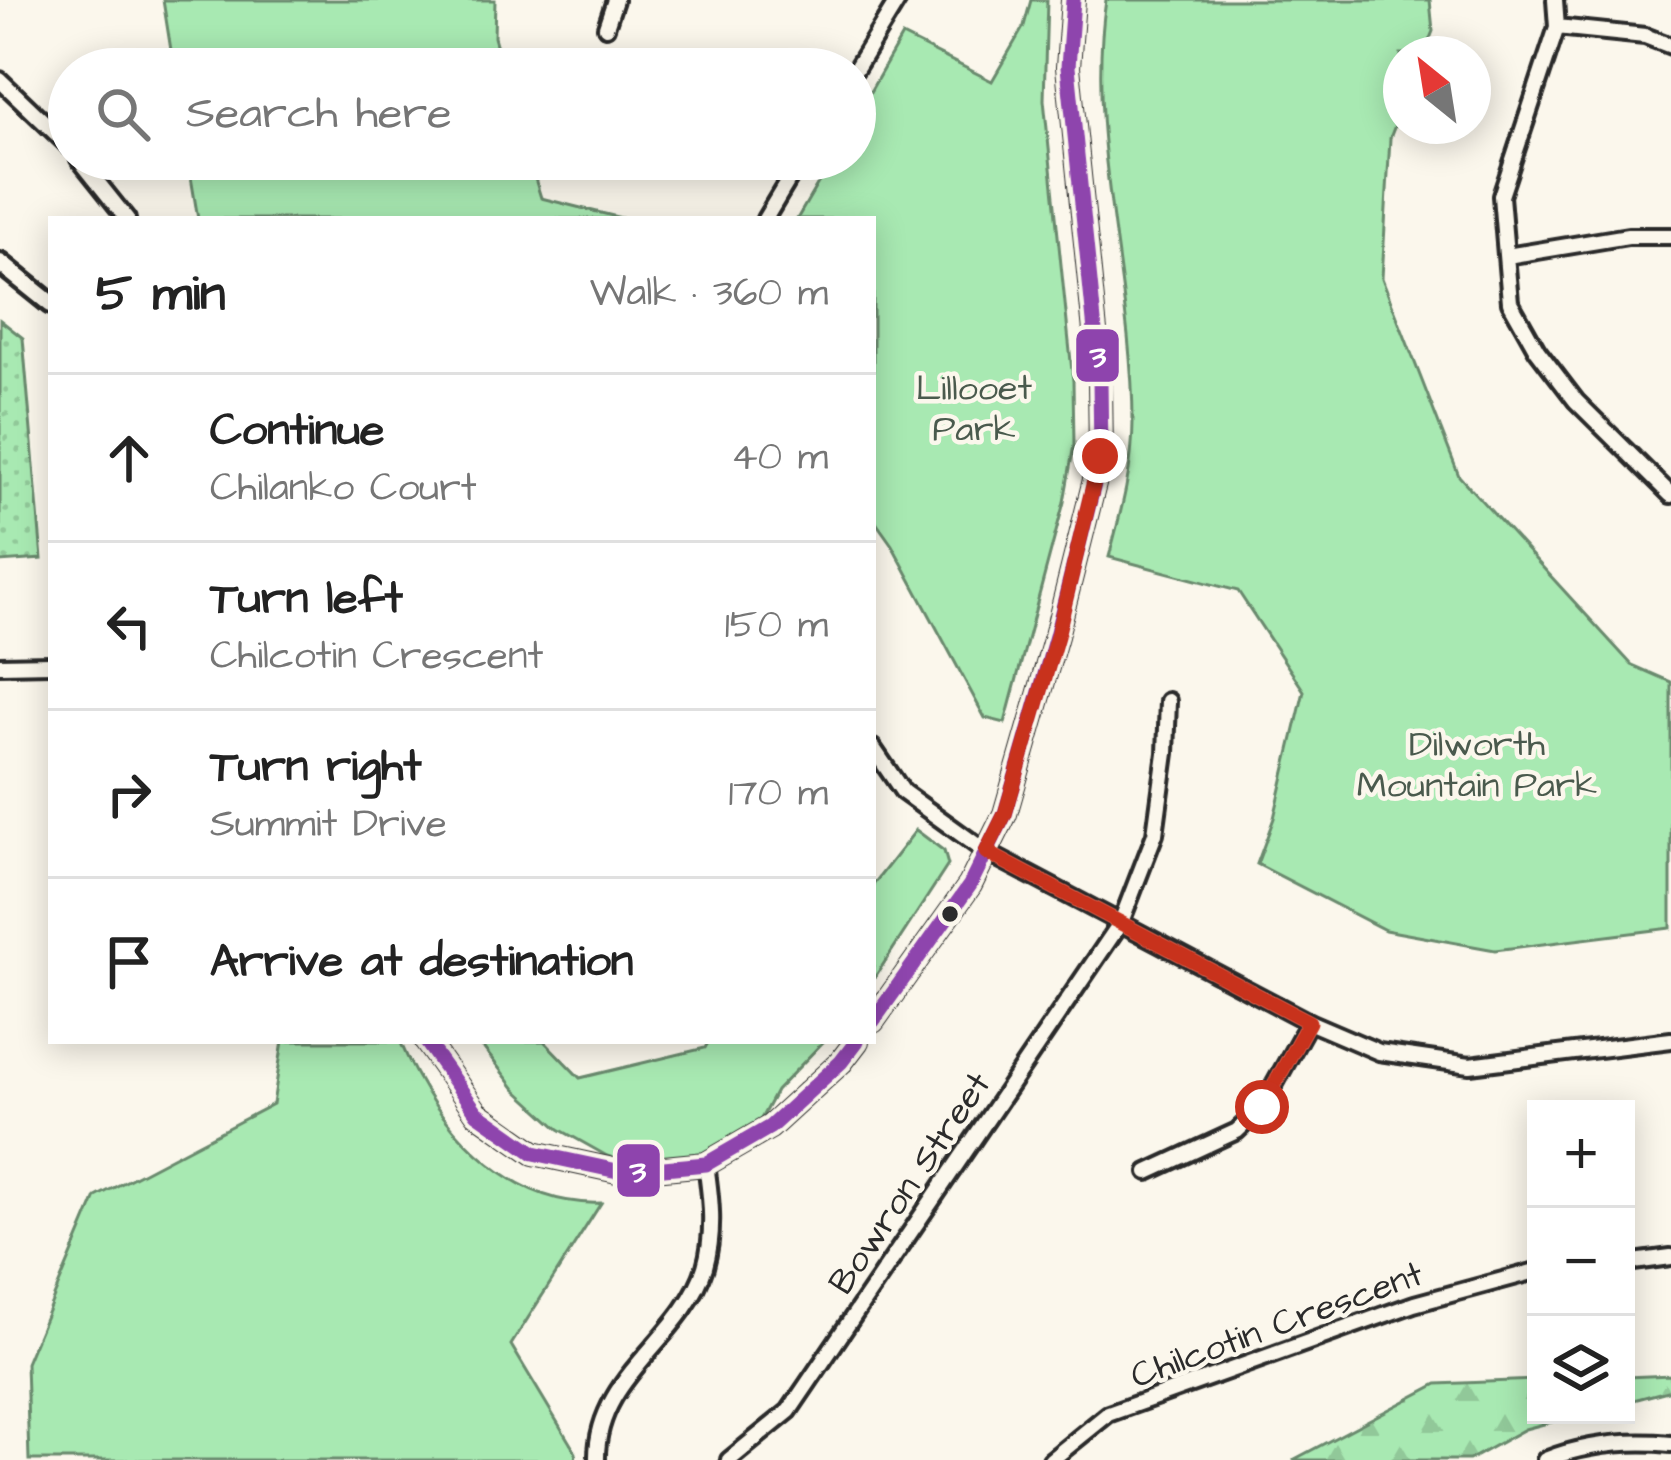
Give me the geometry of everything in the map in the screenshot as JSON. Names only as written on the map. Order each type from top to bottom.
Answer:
[{"type":"street","points":[[607,27],[615,0]]},
{"type":"street","points":[[869,48],[898,0]]},
{"type":"street","points":[[876,1017],[970,885],[1005,814],[1057,636],[1100,456],[1100,380],[1068,67],[1073,0]]},
{"type":"street","points":[[1555,0],[1557,27],[1501,196],[1510,302],[1537,350],[1576,401],[1671,494]]},
{"type":"street","points":[[1557,27],[1645,36],[1671,46]]},
{"type":"street","points":[[0,80],[48,126]]},
{"type":"street","points":[[96,180],[125,216]]},
{"type":"street","points":[[767,216],[788,180]]},
{"type":"street","points":[[1507,256],[1628,236],[1671,236]]},
{"type":"street","points":[[0,263],[48,302]]},
{"type":"street","points":[[0,664],[48,664]]},
{"type":"street","name":"Bowron Street","points":[[728,1460],[789,1411],[1121,922],[1155,834],[1168,701]]},
{"type":"street","points":[[876,752],[903,792],[986,852],[1309,1022],[1379,1052],[1470,1065],[1671,1040]]},
{"type":"street","points":[[1148,1172],[1238,1131],[1262,1107],[1309,1022]]},
{"type":"street","points":[[428,1044],[477,1113],[534,1153],[622,1172],[706,1164],[770,1126],[855,1044]]},
{"type":"street","points":[[597,1460],[597,1433],[632,1368],[678,1318],[704,1269],[714,1214],[706,1164]]},
{"type":"street","points":[[1635,1263],[1671,1257]]},
{"type":"street","name":"Chilcotin Crescent","points":[[1051,1460],[1108,1414],[1414,1304],[1527,1273]]},
{"type":"street","points":[[1545,1460],[1567,1451],[1631,1440],[1671,1444]]},
{"type":"green space","points":[[163,0],[495,0],[497,48],[171,48]]},
{"type":"green space","name":"Lillooet Park","points":[[1031,0],[1047,0],[1044,100],[1073,381],[1074,445],[1064,502],[1005,723],[985,718],[876,522],[876,216],[799,216],[820,180],[876,180],[876,81],[902,36],[992,81],[1024,26]]},
{"type":"green space","name":"Dilworth Mountain Park","points":[[1106,0],[1430,0],[1431,36],[1383,36],[1383,144],[1390,144],[1382,278],[1459,476],[1632,665],[1671,682],[1671,928],[1495,950],[1385,930],[1257,864],[1274,818],[1304,691],[1238,591],[1109,557],[1129,473],[1133,422],[1126,317],[1105,156],[1101,51]]},
{"type":"green space","points":[[192,180],[535,180],[541,198],[613,216],[198,216]]},
{"type":"green space","points":[[0,320],[23,338],[42,559],[0,562]]},
{"type":"green space","points":[[916,830],[944,851],[948,865],[876,975],[876,881]]},
{"type":"green space","points":[[283,1044],[401,1044],[432,1101],[477,1154],[534,1191],[601,1203],[511,1345],[576,1453],[575,1460],[29,1460],[26,1363],[96,1197],[273,1104]]},
{"type":"green space","points":[[480,1044],[547,1044],[580,1078],[707,1044],[821,1044],[776,1091],[755,1130],[723,1157],[638,1167],[559,1129],[515,1089]]},
{"type":"green space","points":[[1671,1375],[1671,1390],[1635,1400],[1635,1377]]},
{"type":"green space","points":[[1527,1380],[1527,1424],[1544,1424],[1525,1429],[1469,1460],[1293,1460],[1437,1384]]},
{"type":"transit line","name":"3","points":[[876,1017],[970,885],[1005,814],[1101,456],[1100,380],[1068,67],[1073,0]]},
{"type":"transit line","name":"3","points":[[428,1044],[477,1113],[534,1153],[622,1172],[706,1164],[770,1127],[855,1044]]},
{"type":"route","points":[[1100,456],[1057,636],[1005,814],[986,852],[1309,1022],[1262,1107]]}]
